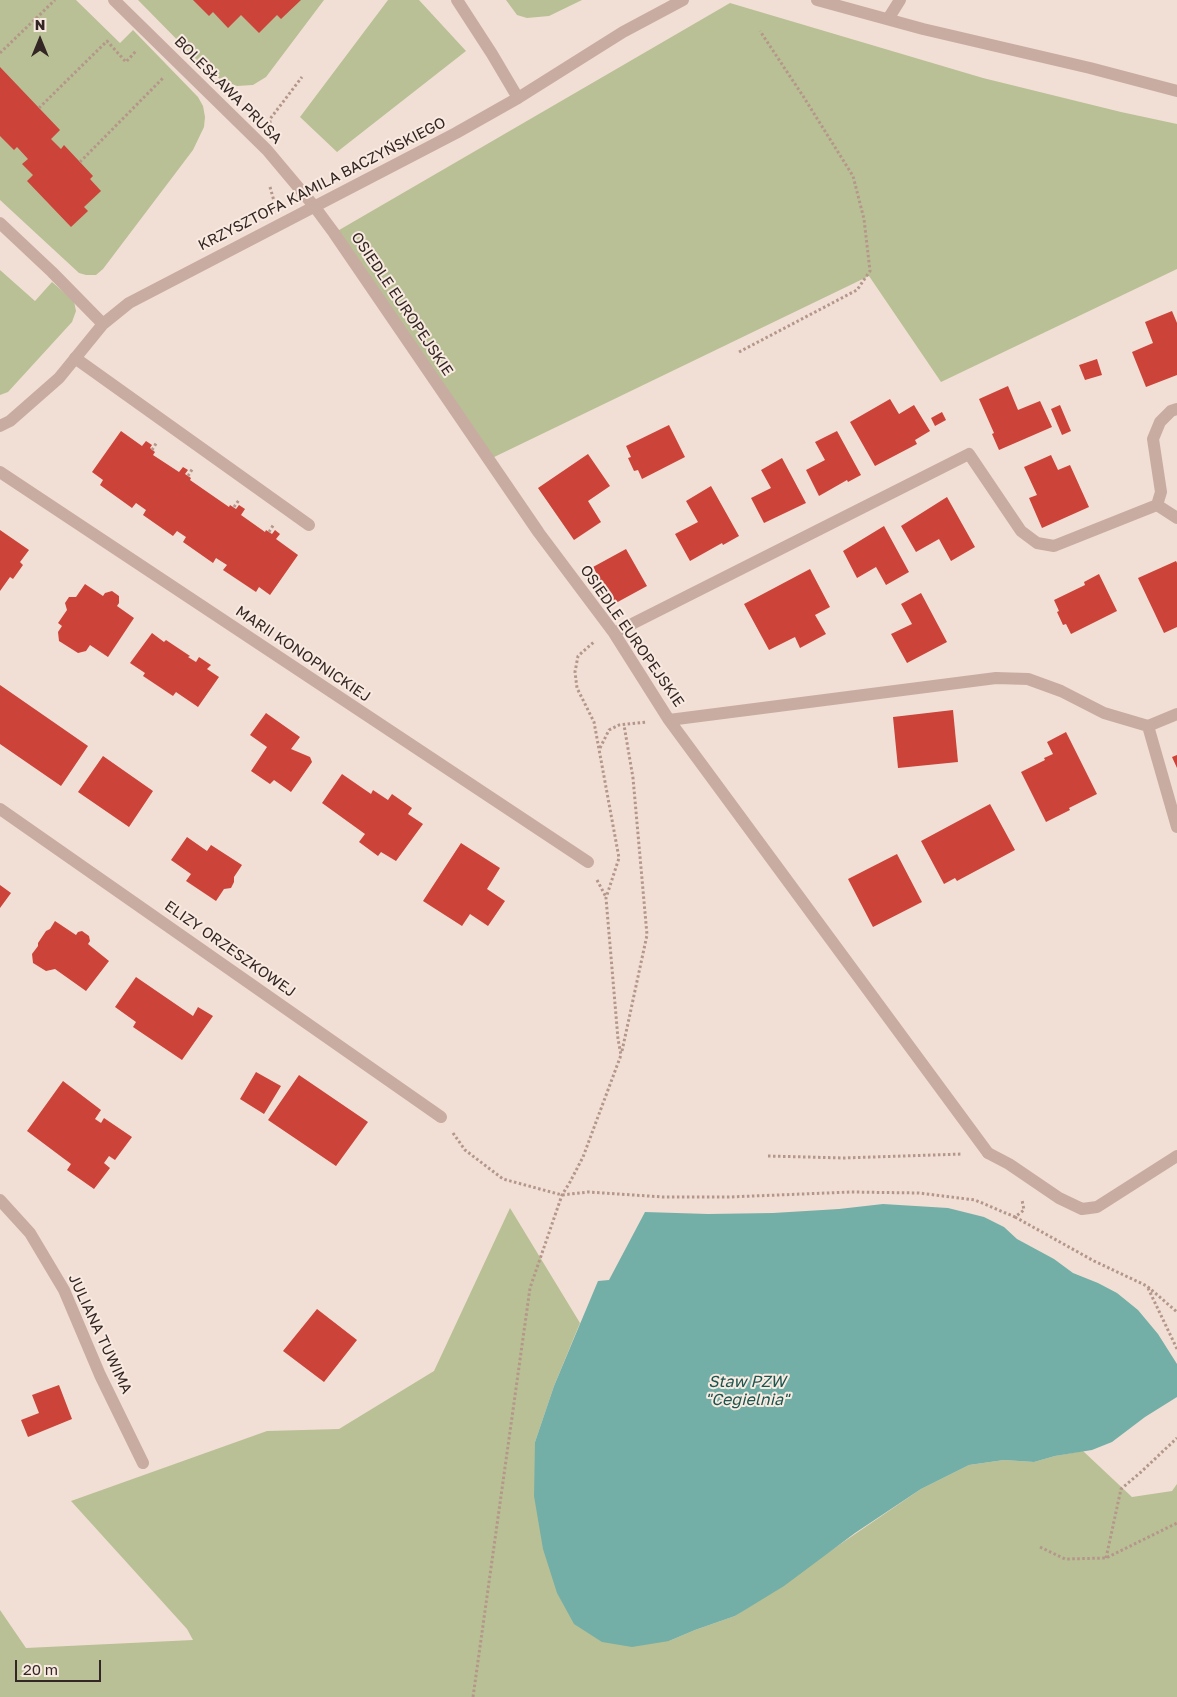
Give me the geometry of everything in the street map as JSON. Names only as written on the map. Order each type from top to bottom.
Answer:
[{"type":"street","name":"BOLESŁAWA PRUSA","points":[[114,0],[267,150],[314,206]]},
{"type":"street","points":[[456,0],[492,54],[518,98]]},
{"type":"street","name":"KRZYSZTOFA KAMILA BACZYŃSKIEGO","points":[[0,426],[10,421],[60,378],[103,324],[129,303],[456,134],[518,98],[623,32],[683,0]]},
{"type":"street","points":[[817,0],[1177,92]]},
{"type":"street","points":[[888,19],[900,0]]},
{"type":"street","name":"OSIEDLE EUROPEJSKIE","points":[[314,206],[340,241],[539,533],[614,633],[669,720],[996,678],[1028,679],[1061,691],[1104,713],[1148,726]]},
{"type":"street","points":[[0,223],[103,324]]},
{"type":"street","points":[[75,358],[309,525]]},
{"type":"street","points":[[1157,505],[1161,492],[1153,439],[1160,422],[1171,411],[1177,409]]},
{"type":"street","points":[[614,633],[969,454],[1021,531],[1037,543],[1054,546],[1157,505]]},
{"type":"street","name":"MARII KONOPNICKIEJ","points":[[0,472],[588,862]]},
{"type":"street","points":[[1157,505],[1177,518]]},
{"type":"street","points":[[1177,714],[1148,726],[1177,827]]},
{"type":"street","points":[[669,720],[988,1153],[1059,1198],[1082,1209],[1097,1207],[1177,1156]]},
{"type":"street","name":"ELIZY ORZESZKOWEJ","points":[[0,809],[441,1117]]},
{"type":"street","name":"JULIANA TUWIMA","points":[[0,1200],[30,1233],[64,1290],[100,1375],[143,1463]]},
{"type":"path","points":[[0,53],[55,0]]},
{"type":"path","points":[[739,352],[857,290],[870,271],[864,219],[853,176],[760,31]]},
{"type":"path","points":[[39,108],[107,40],[126,62],[150,36]]},
{"type":"path","points":[[80,162],[178,63]]},
{"type":"path","points":[[270,126],[270,119],[302,77]]},
{"type":"path","points":[[614,633],[598,638],[578,656],[575,672],[578,688],[594,722],[619,858],[606,898],[617,1029],[621,1054]]},
{"type":"path","points":[[600,748],[609,730],[619,725],[669,720]]},
{"type":"path","points":[[473,1697],[530,1288],[562,1195],[583,1157],[621,1054],[647,935],[633,778],[624,725]]},
{"type":"path","points":[[441,1117],[465,1150],[503,1179],[562,1195],[588,1192],[729,1197],[851,1192],[920,1193],[975,1200],[1015,1217],[1094,1261],[1146,1286],[1177,1312]]},
{"type":"path","points":[[768,1156],[844,1158],[988,1153]]},
{"type":"path","points":[[1015,1217],[1024,1210],[1023,1202],[1018,1194]]},
{"type":"path","points":[[1146,1286],[1177,1349]]},
{"type":"path","points":[[1106,1558],[1121,1489],[1177,1438]]},
{"type":"path","points":[[1040,1547],[1064,1559],[1106,1558],[1177,1523]]},
{"type":"green space","points":[[0,0],[76,0],[120,43],[133,30],[198,97],[203,106],[204,127],[193,150],[103,269],[96,275],[79,273],[0,200]]},
{"type":"green space","points":[[138,0],[324,0],[266,77],[253,85],[237,86],[220,79],[197,60]]},
{"type":"green space","points":[[388,0],[419,0],[466,51],[337,152],[300,117]]},
{"type":"green space","points":[[506,0],[582,0],[549,16],[527,18],[517,15]]},
{"type":"green space","points":[[730,3],[983,78],[1177,124],[1177,269],[941,382],[869,276],[488,460],[334,233]]},
{"type":"green space","points":[[0,270],[35,301],[52,282],[74,301],[76,311],[72,322],[8,392],[0,395]]},
{"type":"green space","points":[[510,1208],[580,1323],[554,1386],[535,1442],[669,1641],[735,1616],[921,1489],[969,1465],[1004,1460],[1034,1462],[1083,1451],[1132,1497],[1172,1491],[1177,1484],[1177,1697],[0,1697],[0,1610],[26,1648],[193,1640],[187,1629],[71,1501],[267,1431],[339,1429],[434,1371]]},
{"type":"water","name":"Staw PZW \"Cegielnia\"","points":[[883,1204],[948,1208],[984,1217],[1004,1227],[1017,1239],[1054,1259],[1073,1273],[1117,1293],[1138,1310],[1158,1334],[1177,1364],[1177,1397],[1145,1417],[1112,1442],[1092,1450],[1055,1456],[1034,1462],[1004,1460],[969,1465],[921,1489],[855,1533],[784,1586],[735,1616],[669,1641],[632,1647],[602,1642],[574,1624],[557,1593],[543,1549],[534,1496],[535,1442],[554,1386],[598,1281],[609,1280],[645,1212],[708,1214],[773,1213]]},
{"type":"building","points":[[193,0],[301,0],[281,19],[277,15],[259,33],[241,15],[228,28],[213,12],[209,16]]},
{"type":"building","points":[[0,67],[60,130],[51,139],[61,149],[64,145],[93,176],[90,179],[101,191],[84,207],[88,211],[71,227],[27,181],[33,175],[22,164],[28,159],[17,147],[14,150],[0,136]]},
{"type":"building","points":[[1172,311],[1177,323],[1177,375],[1146,387],[1132,352],[1153,343],[1145,322]]},
{"type":"building","points":[[1097,359],[1102,375],[1085,380],[1079,365]]},
{"type":"building","points":[[1008,386],[1018,410],[1040,401],[1052,427],[999,450],[992,434],[994,433],[979,399]]},
{"type":"building","points":[[890,399],[899,414],[914,405],[930,431],[915,440],[917,444],[875,466],[850,422]]},
{"type":"building","points":[[1060,405],[1071,431],[1062,435],[1051,409]]},
{"type":"building","points":[[942,412],[946,420],[935,426],[931,418]]},
{"type":"building","points":[[669,425],[685,457],[642,479],[638,470],[634,471],[628,458],[631,457],[626,446]]},
{"type":"building","points":[[121,431],[142,446],[146,441],[152,445],[150,448],[155,452],[153,455],[179,472],[183,467],[188,470],[185,474],[191,478],[190,480],[229,507],[230,505],[236,509],[239,505],[245,509],[241,515],[265,532],[266,530],[272,534],[275,530],[280,534],[276,539],[298,555],[270,595],[259,587],[256,592],[223,570],[227,565],[216,558],[213,563],[183,542],[186,537],[177,531],[173,536],[143,515],[146,510],[136,503],[132,508],[100,485],[103,480],[92,472]]},
{"type":"building","points":[[837,431],[861,475],[848,482],[847,480],[819,496],[806,470],[825,460],[815,442]]},
{"type":"building","points":[[588,454],[610,486],[588,501],[601,522],[574,540],[538,488]]},
{"type":"building","points":[[1051,455],[1058,470],[1070,465],[1089,507],[1042,528],[1029,498],[1037,495],[1024,467]]},
{"type":"building","points":[[782,458],[806,503],[764,523],[751,498],[771,488],[761,470]]},
{"type":"building","points":[[711,486],[739,536],[690,561],[675,534],[698,522],[686,501]]},
{"type":"building","points":[[947,497],[975,547],[951,561],[939,539],[916,552],[901,526]]},
{"type":"building","points":[[884,526],[909,572],[886,585],[876,567],[857,578],[843,551]]},
{"type":"building","points":[[0,530],[29,550],[20,562],[23,565],[13,579],[10,577],[0,591]]},
{"type":"building","points":[[626,549],[647,586],[614,604],[593,567]]},
{"type":"building","points":[[1176,561],[1177,627],[1164,633],[1138,578]]},
{"type":"building","points":[[810,569],[830,607],[815,615],[826,634],[800,648],[795,637],[769,650],[744,604]]},
{"type":"building","points":[[1099,574],[1117,611],[1071,634],[1066,624],[1063,625],[1054,600],[1085,585],[1084,582]]},
{"type":"building","points":[[85,584],[103,596],[105,593],[112,591],[119,596],[117,606],[134,618],[108,657],[90,645],[86,651],[78,653],[59,641],[58,632],[62,626],[58,623],[67,610],[65,603],[69,597],[76,597]]},
{"type":"building","points":[[921,593],[947,642],[907,663],[891,634],[912,624],[901,604]]},
{"type":"building","points":[[152,633],[164,642],[166,640],[196,662],[199,657],[211,665],[207,669],[219,677],[198,707],[176,692],[173,696],[143,676],[145,673],[130,663]]},
{"type":"building","points":[[0,685],[88,746],[61,786],[0,744]]},
{"type":"building","points":[[953,710],[958,762],[898,768],[893,717]]},
{"type":"building","points":[[266,713],[300,737],[291,749],[310,757],[312,762],[291,792],[274,780],[270,784],[251,771],[267,747],[250,735]]},
{"type":"building","points":[[1066,732],[1097,794],[1046,822],[1021,772],[1053,754],[1047,742]]},
{"type":"building","points":[[1177,755],[1177,768],[1172,757]]},
{"type":"building","points":[[103,756],[153,791],[129,827],[78,792]]},
{"type":"building","points":[[342,774],[371,794],[373,790],[388,800],[392,794],[412,808],[408,814],[423,824],[396,861],[381,852],[378,856],[359,842],[365,834],[322,803]]},
{"type":"building","points":[[990,804],[1015,850],[957,881],[955,878],[944,884],[921,841]]},
{"type":"building","points":[[187,837],[207,851],[211,845],[242,865],[234,877],[231,888],[224,889],[216,901],[186,881],[191,874],[171,860]]},
{"type":"building","points":[[461,843],[500,868],[487,889],[505,901],[488,926],[470,914],[462,926],[423,901]]},
{"type":"building","points":[[897,854],[922,902],[873,927],[848,879]]},
{"type":"building","points":[[0,885],[11,893],[0,908]]},
{"type":"building","points":[[55,921],[76,935],[82,931],[89,936],[90,941],[88,944],[109,961],[86,991],[55,969],[46,971],[33,963],[32,954],[46,931],[50,929]]},
{"type":"building","points":[[136,977],[193,1016],[198,1007],[213,1016],[182,1060],[133,1027],[136,1022],[115,1007]]},
{"type":"building","points":[[256,1072],[281,1086],[264,1114],[240,1099]]},
{"type":"building","points":[[299,1075],[368,1122],[336,1166],[268,1120]]},
{"type":"building","points":[[63,1081],[101,1110],[95,1119],[101,1123],[104,1118],[132,1137],[115,1160],[109,1156],[104,1163],[110,1168],[94,1189],[67,1170],[71,1164],[27,1131]]},
{"type":"building","points":[[317,1309],[357,1340],[324,1382],[283,1351]]},
{"type":"building","points":[[59,1385],[72,1419],[28,1437],[21,1420],[39,1413],[32,1395]]}]
